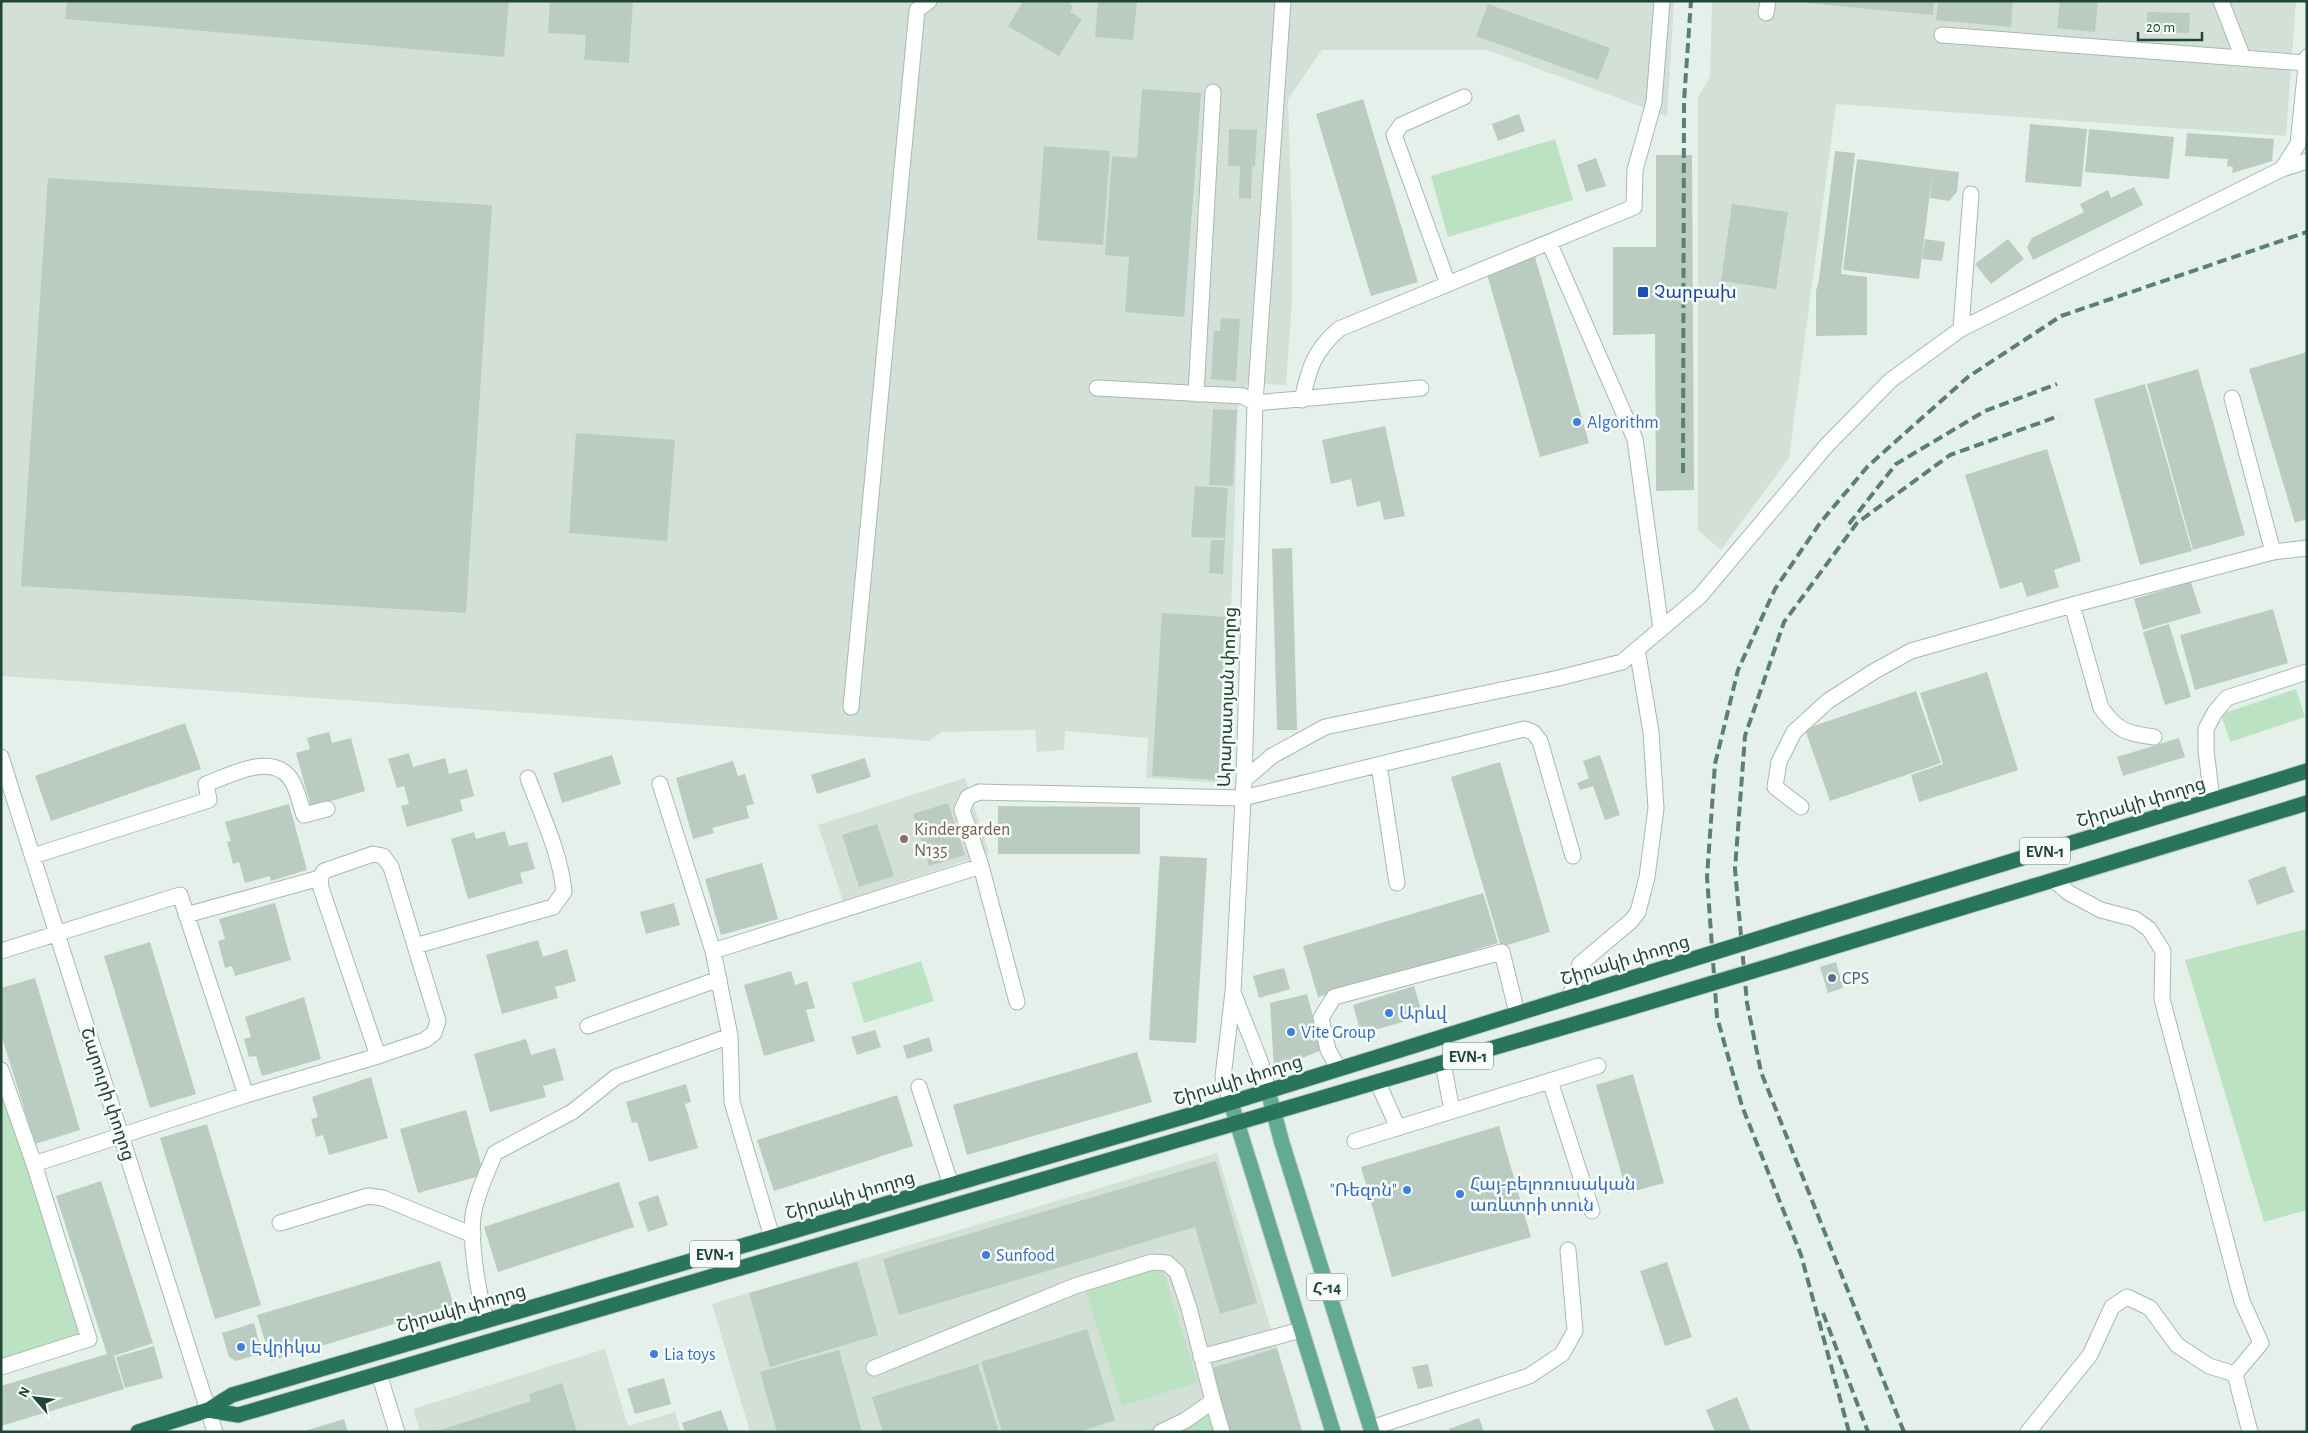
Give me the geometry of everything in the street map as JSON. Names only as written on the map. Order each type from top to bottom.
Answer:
[{"type":"highway","name":"Շիրակի փողոց","points":[[138,1432],[208,1410],[232,1394],[1231,1103],[1517,1013],[2307,771]]},
{"type":"highway","name":"Շիրակի փողոց","points":[[208,1410],[238,1415],[1237,1125],[2307,803]]},
{"type":"main road","name":"Արարատյան փողոց","points":[[1268,1091],[1371,1430]]},
{"type":"main road","name":"Արարատյան փողոց","points":[[1231,1103],[1333,1432]]},
{"type":"street","points":[[851,707],[917,10],[929,1]]},
{"type":"street","name":"Արարատյան փողոց","points":[[1231,1103],[1223,1077],[1233,992],[1244,780],[1255,403],[1283,1]]},
{"type":"street","points":[[1302,400],[1308,370],[1322,344],[1339,329],[1634,207],[1635,170],[1654,102],[1662,1]]},
{"type":"street","points":[[2221,1],[2243,58]]},
{"type":"street","points":[[1942,35],[2306,62]]},
{"type":"street","points":[[2282,169],[2298,144],[2307,57]]},
{"type":"street","points":[[1196,394],[1213,92]]},
{"type":"street","points":[[1448,284],[1394,135],[1401,125],[1464,98]]},
{"type":"street","points":[[1244,780],[1272,756],[1325,727],[1559,678],[1622,662],[1700,596],[1827,445],[1891,380],[1961,329],[2282,169],[2307,161]]},
{"type":"street","points":[[1961,329],[1971,194]]},
{"type":"street","points":[[1549,242],[1635,439],[1661,629]]},
{"type":"street","points":[[1097,388],[1243,396],[1255,403],[1421,388]]},
{"type":"street","points":[[2232,398],[2273,552]]},
{"type":"street","points":[[1801,807],[1775,787],[1779,762],[1794,732],[1828,702],[1873,672],[1911,651],[2072,605],[2273,552],[2307,548]]},
{"type":"street","points":[[2072,605],[2101,708],[2110,721],[2127,733],[2154,737]]},
{"type":"street","points":[[1570,997],[1580,964],[1638,912],[1647,877],[1656,808],[1651,732],[1637,649]]},
{"type":"street","points":[[2212,800],[2206,750],[2206,729],[2215,712],[2227,698],[2307,672]]},
{"type":"street","points":[[1017,1002],[981,866],[962,810],[968,797],[979,792],[1243,798],[1524,729],[1533,732],[1540,741],[1573,856]]},
{"type":"street","name":"Շարուրի փողոց","points":[[1,756],[8,803],[33,856],[215,1432]]},
{"type":"street","points":[[1378,765],[1398,883]]},
{"type":"street","points":[[33,856],[209,800],[206,784],[254,767],[277,768],[286,774],[292,780],[304,815],[327,809]]},
{"type":"street","points":[[415,946],[553,907],[564,892],[563,882],[548,834],[528,778]]},
{"type":"street","points":[[660,784],[713,951],[730,1036],[732,1102],[772,1237]]},
{"type":"street","points":[[34,1164],[246,1095],[378,1056],[425,1040],[434,1033],[438,1021],[391,867],[383,856],[373,854],[324,871],[320,878],[321,888],[378,1056]]},
{"type":"street","points":[[713,951],[981,866]]},
{"type":"street","points":[[186,915],[320,878]]},
{"type":"street","points":[[2054,880],[2069,894],[2101,910],[2135,919],[2149,929],[2163,951],[2162,999],[2242,1301],[2261,1343],[2234,1374]]},
{"type":"street","points":[[1,951],[180,895],[246,1095]]},
{"type":"street","points":[[1339,1069],[1328,1050],[1321,1018],[1334,997],[1502,952],[1517,1013]]},
{"type":"street","points":[[588,1026],[719,979]]},
{"type":"street","name":"Արարատյան փողոց","points":[[1233,992],[1262,1066],[1268,1091]]},
{"type":"street","points":[[486,1320],[481,1303],[473,1235],[473,1214],[495,1153],[572,1112],[616,1077],[730,1036]]},
{"type":"street","points":[[1443,1063],[1452,1111]]},
{"type":"street","points":[[1355,1141],[1598,1066]]},
{"type":"street","points":[[1,1070],[34,1164],[89,1339],[1,1367]]},
{"type":"street","points":[[1550,1081],[1592,1211]]},
{"type":"street","points":[[1378,1082],[1398,1128]]},
{"type":"street","points":[[919,1087],[951,1185]]},
{"type":"street","points":[[280,1223],[368,1196],[383,1198],[473,1235]]},
{"type":"street","points":[[1371,1430],[1529,1376],[1562,1354],[1575,1331],[1568,1250]]},
{"type":"street","points":[[874,1368],[1075,1286],[1152,1262],[1167,1263],[1177,1272],[1189,1308],[1222,1432]]},
{"type":"street","points":[[2028,1432],[2090,1355],[2112,1307],[2127,1297],[2150,1308],[2178,1345],[2209,1366],[2234,1374]]},
{"type":"street","points":[[1201,1357],[1301,1330]]},
{"type":"street","points":[[379,1374],[397,1432]]},
{"type":"street","points":[[2234,1374],[2250,1432]]},
{"type":"street","points":[[1161,1432],[1186,1420],[1213,1401]]},
{"type":"shaded area","points":[[1,1],[1674,1],[1667,116],[1487,50],[1322,50],[1288,99],[1292,223],[1292,302],[1286,385],[1247,383],[1238,408],[1231,617],[1219,783],[1146,778],[1148,738],[1065,731],[1064,750],[1037,752],[1035,730],[941,732],[929,741],[1,676]]},
{"type":"shaded area","points":[[1712,1],[2296,1],[2286,136],[1836,104],[1789,458],[1721,550],[1698,530],[1698,97],[1710,77]]},
{"type":"shaded area","name":"Kindergarden N135","points":[[965,778],[989,853],[843,901],[818,825]]},
{"type":"shaded area","points":[[1217,1153],[1303,1432],[750,1432],[712,1304]]},
{"type":"shaded area","points":[[605,1349],[628,1426],[675,1412],[681,1432],[420,1432],[413,1409]]},
{"type":"green space","points":[[1555,139],[1573,200],[1448,237],[1431,176]]},
{"type":"green space","points":[[2296,689],[2305,717],[2230,742],[2221,714]]},
{"type":"green space","points":[[2307,929],[2307,1210],[2264,1222],[2185,960]]},
{"type":"green space","points":[[921,961],[934,1001],[864,1023],[852,983]]},
{"type":"green space","points":[[1,1090],[83,1337],[1,1362]]},
{"type":"green space","points":[[1162,1267],[1198,1382],[1122,1406],[1086,1291]]},
{"type":"green space","points":[[1210,1410],[1217,1432],[1138,1432]]},
{"type":"building","points":[[67,1],[509,1],[504,57],[65,19]]},
{"type":"building","points":[[550,1],[633,1],[629,63],[584,60],[586,35],[548,33]]},
{"type":"building","points":[[1023,1],[1072,1],[1070,5],[1073,6],[1070,12],[1082,19],[1059,56],[1008,26]]},
{"type":"building","points":[[1098,1],[1137,1],[1133,40],[1095,37]]},
{"type":"building","points":[[1806,1],[1934,1],[1933,15],[1806,3]]},
{"type":"building","points":[[1938,1],[2013,1],[2011,27],[1936,20]]},
{"type":"building","points":[[2060,1],[2098,1],[2095,32],[2057,28]]},
{"type":"building","points":[[1488,4],[1610,48],[1598,80],[1476,36]]},
{"type":"building","points":[[2147,12],[2190,13],[2189,33],[2147,32]]},
{"type":"building","points":[[1142,89],[1201,93],[1184,317],[1125,312],[1129,257],[1105,255],[1112,156],[1137,158]]},
{"type":"building","points":[[1363,99],[1418,282],[1371,296],[1316,114]]},
{"type":"building","points":[[1519,114],[1525,131],[1498,141],[1492,124]]},
{"type":"building","points":[[2030,124],[2087,129],[2081,187],[2025,182]]},
{"type":"building","points":[[1229,129],[1257,130],[1255,167],[1252,166],[1251,199],[1239,198],[1240,166],[1228,166]]},
{"type":"building","points":[[2089,129],[2174,137],[2169,179],[2085,172]]},
{"type":"building","points":[[2187,133],[2274,139],[2272,161],[2232,173],[2233,167],[2227,166],[2228,159],[2185,156]]},
{"type":"building","points":[[1044,146],[1110,151],[1103,245],[1037,240]]},
{"type":"building","points":[[1835,151],[1855,153],[1841,274],[1867,277],[1867,335],[1816,336],[1816,291]]},
{"type":"building","points":[[1656,155],[1692,155],[1694,490],[1656,491],[1655,334],[1613,335],[1613,247],[1656,247]]},
{"type":"building","points":[[1596,158],[1606,186],[1586,192],[1577,165]]},
{"type":"building","points":[[1857,159],[1933,169],[1919,279],[1843,270]]},
{"type":"building","points":[[1933,169],[1959,172],[1957,192],[1949,201],[1930,198]]},
{"type":"building","points":[[48,178],[492,205],[466,613],[21,586]]},
{"type":"building","points":[[2134,187],[2143,205],[2033,260],[2027,247],[2032,238],[2084,212],[2080,204],[2108,190],[2111,198]]},
{"type":"building","points":[[1732,204],[1788,212],[1776,289],[1721,281]]},
{"type":"building","points":[[1925,239],[1945,242],[1942,261],[1922,259]]},
{"type":"building","points":[[2008,239],[2024,259],[1991,284],[1975,264]]},
{"type":"building","points":[[1535,257],[1589,443],[1540,457],[1486,271]]},
{"type":"building","points":[[1221,318],[1240,319],[1236,381],[1211,379],[1214,331],[1220,331]]},
{"type":"building","points":[[2307,352],[2307,519],[2295,523],[2249,369]]},
{"type":"building","points":[[2198,369],[2245,535],[2193,550],[2147,384]]},
{"type":"building","points":[[2145,384],[2192,551],[2140,565],[2094,399]]},
{"type":"building","points":[[1213,409],[1237,410],[1233,486],[1209,485]]},
{"type":"building","points":[[1385,426],[1405,516],[1384,520],[1380,501],[1357,507],[1351,479],[1331,484],[1322,440]]},
{"type":"building","points":[[576,433],[675,440],[667,541],[569,533]]},
{"type":"building","points":[[2047,449],[2081,561],[2054,570],[2059,587],[2027,597],[2022,582],[2000,589],[1965,475]]},
{"type":"building","points":[[1195,486],[1228,488],[1225,538],[1191,537]]},
{"type":"building","points":[[1211,540],[1225,540],[1223,574],[1209,573]]},
{"type":"building","points":[[1292,548],[1297,730],[1277,730],[1272,549]]},
{"type":"building","points":[[2191,582],[2201,613],[2143,630],[2134,599]]},
{"type":"building","points":[[2273,609],[2288,663],[2195,690],[2180,635]]},
{"type":"building","points":[[1162,613],[1228,617],[1218,780],[1152,776]]},
{"type":"building","points":[[2169,624],[2191,697],[2165,705],[2143,632]]},
{"type":"building","points":[[1987,672],[2018,770],[1919,802],[1911,775],[1943,764],[1920,693]]},
{"type":"building","points":[[1916,691],[1941,763],[1830,801],[1805,729]]},
{"type":"building","points":[[185,723],[201,769],[51,821],[35,776]]},
{"type":"building","points":[[329,732],[332,743],[351,738],[365,791],[311,807],[296,753],[310,749],[307,738]]},
{"type":"building","points":[[2179,738],[2185,757],[2123,776],[2117,757]]},
{"type":"building","points":[[409,753],[413,767],[445,758],[449,774],[467,769],[474,796],[460,800],[463,811],[407,827],[401,806],[409,804],[404,786],[397,788],[388,759]]},
{"type":"building","points":[[612,755],[621,784],[562,803],[553,773]]},
{"type":"building","points":[[1600,755],[1620,815],[1605,820],[1593,786],[1580,790],[1577,783],[1589,778],[1583,761]]},
{"type":"building","points":[[865,758],[871,777],[817,794],[811,775]]},
{"type":"building","points":[[733,761],[738,776],[745,774],[754,804],[746,806],[749,818],[712,828],[714,833],[693,839],[676,778]]},
{"type":"building","points":[[1500,762],[1550,932],[1501,947],[1451,777]]},
{"type":"building","points":[[948,803],[965,855],[929,866],[913,814]]},
{"type":"building","points":[[289,804],[307,870],[271,881],[270,876],[245,883],[239,862],[233,864],[227,842],[231,841],[225,822]]},
{"type":"building","points":[[998,806],[1140,807],[1140,854],[998,854]]},
{"type":"building","points":[[877,824],[894,876],[859,887],[842,835]]},
{"type":"building","points":[[505,831],[509,846],[527,842],[535,869],[520,873],[523,883],[468,899],[451,839],[474,832],[476,839]]},
{"type":"building","points":[[1160,856],[1207,858],[1196,1043],[1149,1040]]},
{"type":"building","points":[[762,863],[778,919],[721,935],[705,879]]},
{"type":"building","points":[[2285,866],[2294,892],[2257,905],[2248,880]]},
{"type":"building","points":[[1483,893],[1498,943],[1318,997],[1303,946]]},
{"type":"building","points":[[275,903],[291,960],[235,976],[232,966],[225,968],[218,941],[225,939],[219,919]]},
{"type":"building","points":[[674,903],[680,925],[646,934],[640,912]]},
{"type":"building","points":[[538,940],[543,957],[567,949],[576,981],[555,987],[558,998],[502,1014],[486,955]]},
{"type":"building","points":[[150,942],[196,1094],[150,1108],[104,956]]},
{"type":"building","name":"CPS","points":[[1836,962],[1843,988],[1828,993],[1820,967]]},
{"type":"building","points":[[1284,968],[1290,989],[1259,998],[1253,976]]},
{"type":"building","points":[[791,971],[795,985],[807,981],[815,1008],[806,1010],[815,1041],[764,1056],[744,985]]},
{"type":"building","points":[[35,978],[80,1130],[35,1144],[1,1034],[1,988]]},
{"type":"building","points":[[1414,986],[1423,1016],[1361,1034],[1353,1005]]},
{"type":"building","points":[[1307,994],[1322,1050],[1274,1069],[1270,1003]]},
{"type":"building","points":[[304,997],[321,1059],[262,1076],[256,1056],[249,1057],[244,1039],[251,1037],[245,1017]]},
{"type":"building","points":[[875,1030],[881,1047],[857,1055],[851,1037]]},
{"type":"building","points":[[929,1037],[933,1051],[907,1059],[903,1046]]},
{"type":"building","points":[[526,1039],[531,1055],[555,1048],[564,1080],[543,1086],[546,1097],[490,1112],[474,1054]]},
{"type":"building","points":[[1137,1052],[1152,1102],[967,1155],[953,1105]]},
{"type":"building","points":[[1633,1074],[1664,1183],[1627,1193],[1596,1085]]},
{"type":"building","points":[[371,1077],[388,1138],[329,1155],[323,1135],[316,1137],[311,1119],[318,1117],[312,1097]]},
{"type":"building","points":[[686,1084],[691,1102],[685,1104],[698,1148],[649,1162],[637,1122],[632,1123],[626,1102]]},
{"type":"building","points":[[897,1095],[913,1146],[774,1191],[757,1140]]},
{"type":"building","points":[[466,1110],[484,1175],[418,1193],[400,1129]]},
{"type":"building","points":[[207,1124],[261,1305],[215,1319],[160,1138]]},
{"type":"building","points":[[1499,1126],[1531,1237],[1392,1277],[1361,1167]]},
{"type":"building","points":[[1216,1161],[1257,1303],[1220,1314],[1195,1227],[899,1315],[883,1259]]},
{"type":"building","points":[[101,1181],[153,1343],[114,1356],[124,1389],[1,1426],[1,1386],[107,1354],[56,1196]]},
{"type":"building","points":[[619,1182],[634,1227],[498,1272],[484,1227]]},
{"type":"building","points":[[658,1195],[668,1225],[648,1232],[638,1202]]},
{"type":"building","points":[[440,1261],[454,1306],[271,1361],[257,1315]]},
{"type":"building","points":[[857,1262],[878,1335],[770,1367],[749,1293]]},
{"type":"building","points":[[1667,1262],[1692,1337],[1665,1346],[1640,1271]]},
{"type":"building","points":[[254,1323],[262,1353],[236,1361],[229,1357],[222,1333]]},
{"type":"building","points":[[1087,1329],[1115,1420],[1079,1432],[1002,1432],[981,1362]]},
{"type":"building","points":[[154,1346],[163,1378],[125,1388],[116,1357]]},
{"type":"building","points":[[1277,1348],[1302,1432],[1224,1432],[1206,1370]]},
{"type":"building","points":[[839,1350],[862,1432],[777,1432],[760,1372]]},
{"type":"building","points":[[978,1364],[999,1432],[883,1432],[872,1397]]},
{"type":"building","points":[[1428,1364],[1433,1386],[1418,1389],[1412,1367]]},
{"type":"building","points":[[664,1378],[671,1404],[635,1414],[627,1389]]},
{"type":"building","points":[[562,1383],[577,1432],[434,1432],[531,1401],[529,1394]]},
{"type":"building","points":[[1737,1397],[1751,1432],[1715,1432],[1706,1410]]},
{"type":"building","points":[[721,1410],[729,1432],[685,1432],[682,1423]]},
{"type":"building","points":[[1479,1418],[1484,1432],[1450,1432],[1449,1429]]},
{"type":"building","points":[[344,1419],[348,1432],[305,1432],[305,1431]]},
{"type":"railway","points":[[1683,473],[1684,101],[1691,1]]},
{"type":"railway","points":[[1849,1432],[1801,1255],[1742,1106],[1717,1017],[1707,877],[1715,764],[1738,670],[1775,589],[1820,523],[1868,466],[1968,377],[2061,316],[2307,232]]},
{"type":"railway","points":[[1849,524],[1896,464],[1985,411],[2057,384]]},
{"type":"railway","points":[[1904,1432],[1761,1072],[1747,1003],[1735,869],[1745,736],[1784,622],[1857,523],[1950,455],[2059,416]]},
{"type":"railway","points":[[1823,1313],[1868,1432]]},
{"type":"place","name":"Չարբախ","points":[[1643,292]]},
{"type":"place","name":"Algorithm","points":[[1577,422]]},
{"type":"place","name":"Kindergarden N135","points":[[904,839]]},
{"type":"place","name":"CPS","points":[[1832,978]]},
{"type":"place","name":"Արևվ","points":[[1389,1013]]},
{"type":"place","name":"Vite Group","points":[[1291,1032]]},
{"type":"place","name":"\"Ռեզոն\"","points":[[1407,1190]]},
{"type":"place","name":"Հայ-բելոռուսական առևտրի տուն","points":[[1460,1194]]},
{"type":"place","name":"Sunfood","points":[[986,1255]]},
{"type":"place","name":"Էվրիկա","points":[[241,1347]]},
{"type":"place","name":"Lia toys","points":[[654,1354]]}]
